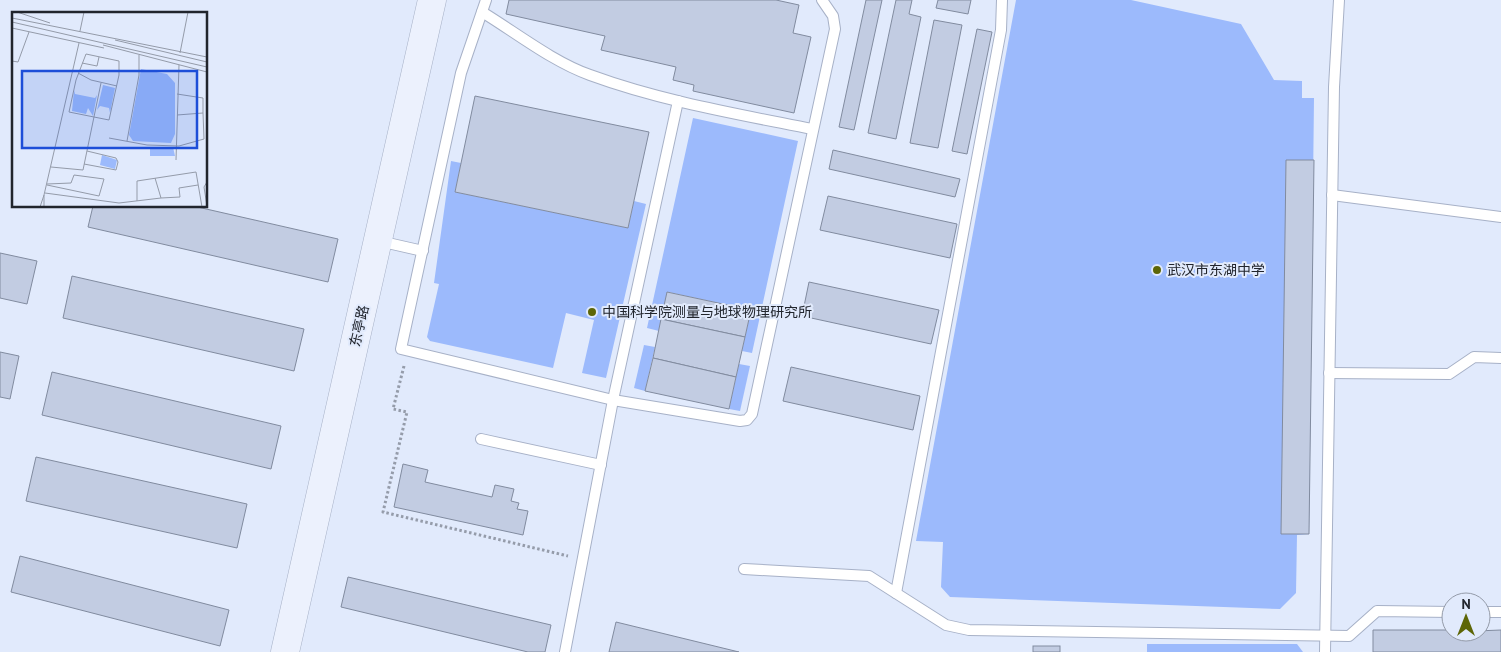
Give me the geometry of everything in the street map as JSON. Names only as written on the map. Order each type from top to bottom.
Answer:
[{"type":"street","name":"东亭路","points":[[285,652],[432,0]]},
{"type":"lane","points":[[486,0],[461,73],[402,349],[613,400],[740,421],[749,418],[835,29],[833,16],[822,0]]},
{"type":"lane","points":[[896,593],[1001,30],[1002,0]]},
{"type":"lane","points":[[1325,652],[1334,87],[1339,0]]},
{"type":"lane","points":[[482,12],[564,63],[589,75],[678,102],[812,129]]},
{"type":"lane","points":[[564,652],[613,400],[678,102]]},
{"type":"lane","points":[[1332,195],[1501,217]]},
{"type":"lane","points":[[378,241],[423,251]]},
{"type":"lane","points":[[1329,373],[1449,374],[1474,357],[1501,358]]},
{"type":"lane","points":[[481,439],[601,465]]},
{"type":"lane","points":[[744,569],[861,574],[869,576],[935,618],[960,629],[1350,636],[1377,611],[1441,612]]},
{"type":"path","points":[[407,351],[393,409],[407,412],[383,512],[583,560]]},
{"type":"shaded area","name":"武汉市东湖中学","points":[[1016,0],[1131,0],[1241,24],[1274,80],[1302,81],[1302,98],[1314,98],[1309,534],[1297,535],[1296,593],[1280,609],[950,597],[941,587],[943,542],[916,541]]},
{"type":"shaded area","points":[[693,118],[798,141],[752,353],[742,351],[751,310],[668,292],[659,331],[647,328]]},
{"type":"shaded area","points":[[451,161],[461,163],[455,192],[628,228],[634,201],[646,204],[606,378],[582,373],[594,320],[566,313],[553,368],[430,341],[427,337],[439,284],[434,283]]},
{"type":"shaded area","points":[[644,345],[655,347],[645,391],[634,388]]},
{"type":"shaded area","points":[[739,364],[750,366],[740,411],[729,409]]},
{"type":"shaded area","points":[[1147,644],[1297,644],[1303,652],[1147,652]]},
{"type":"building","points":[[509,0],[776,0],[799,5],[793,33],[811,37],[794,113],[693,91],[694,85],[673,80],[676,67],[601,50],[605,36],[506,14]]},
{"type":"building","points":[[866,0],[882,0],[854,130],[839,127]]},
{"type":"building","points":[[896,0],[912,0],[909,14],[921,17],[896,139],[868,133]]},
{"type":"building","points":[[938,0],[971,0],[968,14],[936,8]]},
{"type":"building","points":[[934,20],[962,25],[938,148],[910,143]]},
{"type":"building","points":[[977,29],[992,32],[967,154],[952,151]]},
{"type":"building","points":[[475,96],[649,132],[628,228],[455,192]]},
{"type":"building","points":[[833,150],[960,179],[955,197],[829,169]]},
{"type":"building","points":[[1286,160],[1314,160],[1309,534],[1281,534]]},
{"type":"building","points":[[828,196],[957,224],[950,258],[820,230]]},
{"type":"building","points":[[93,208],[202,208],[338,239],[328,282],[88,227]]},
{"type":"building","points":[[0,253],[37,261],[27,304],[0,298]]},
{"type":"building","points":[[72,276],[304,329],[294,371],[63,318]]},
{"type":"building","points":[[809,282],[939,310],[931,344],[802,316]]},
{"type":"building","points":[[667,292],[751,310],[745,337],[661,319]]},
{"type":"building","points":[[661,319],[745,337],[736,377],[653,358]]},
{"type":"building","points":[[0,352],[19,356],[10,399],[0,397]]},
{"type":"building","points":[[653,358],[736,377],[729,409],[645,391]]},
{"type":"building","points":[[791,367],[920,396],[913,430],[783,401]]},
{"type":"building","points":[[52,372],[281,426],[271,469],[42,415]]},
{"type":"building","points":[[36,457],[247,504],[237,548],[26,501]]},
{"type":"building","points":[[403,464],[428,470],[425,482],[492,497],[495,485],[514,489],[511,501],[519,503],[517,509],[528,511],[523,535],[394,507]]},
{"type":"building","points":[[20,556],[229,610],[220,646],[11,592]]},
{"type":"building","points":[[348,577],[551,625],[545,652],[528,652],[341,607]]},
{"type":"building","points":[[616,622],[739,652],[609,652]]},
{"type":"building","points":[[1373,630],[1441,630],[1441,642],[1491,642],[1491,630],[1501,630],[1501,652],[1373,652]]},
{"type":"building","points":[[1033,646],[1060,646],[1060,652],[1033,652]]},
{"type":"place","name":"武汉市东湖中学","points":[[1157,270]]},
{"type":"place","name":"中国科学院测量与地球物理研究所","points":[[592,312]]}]
